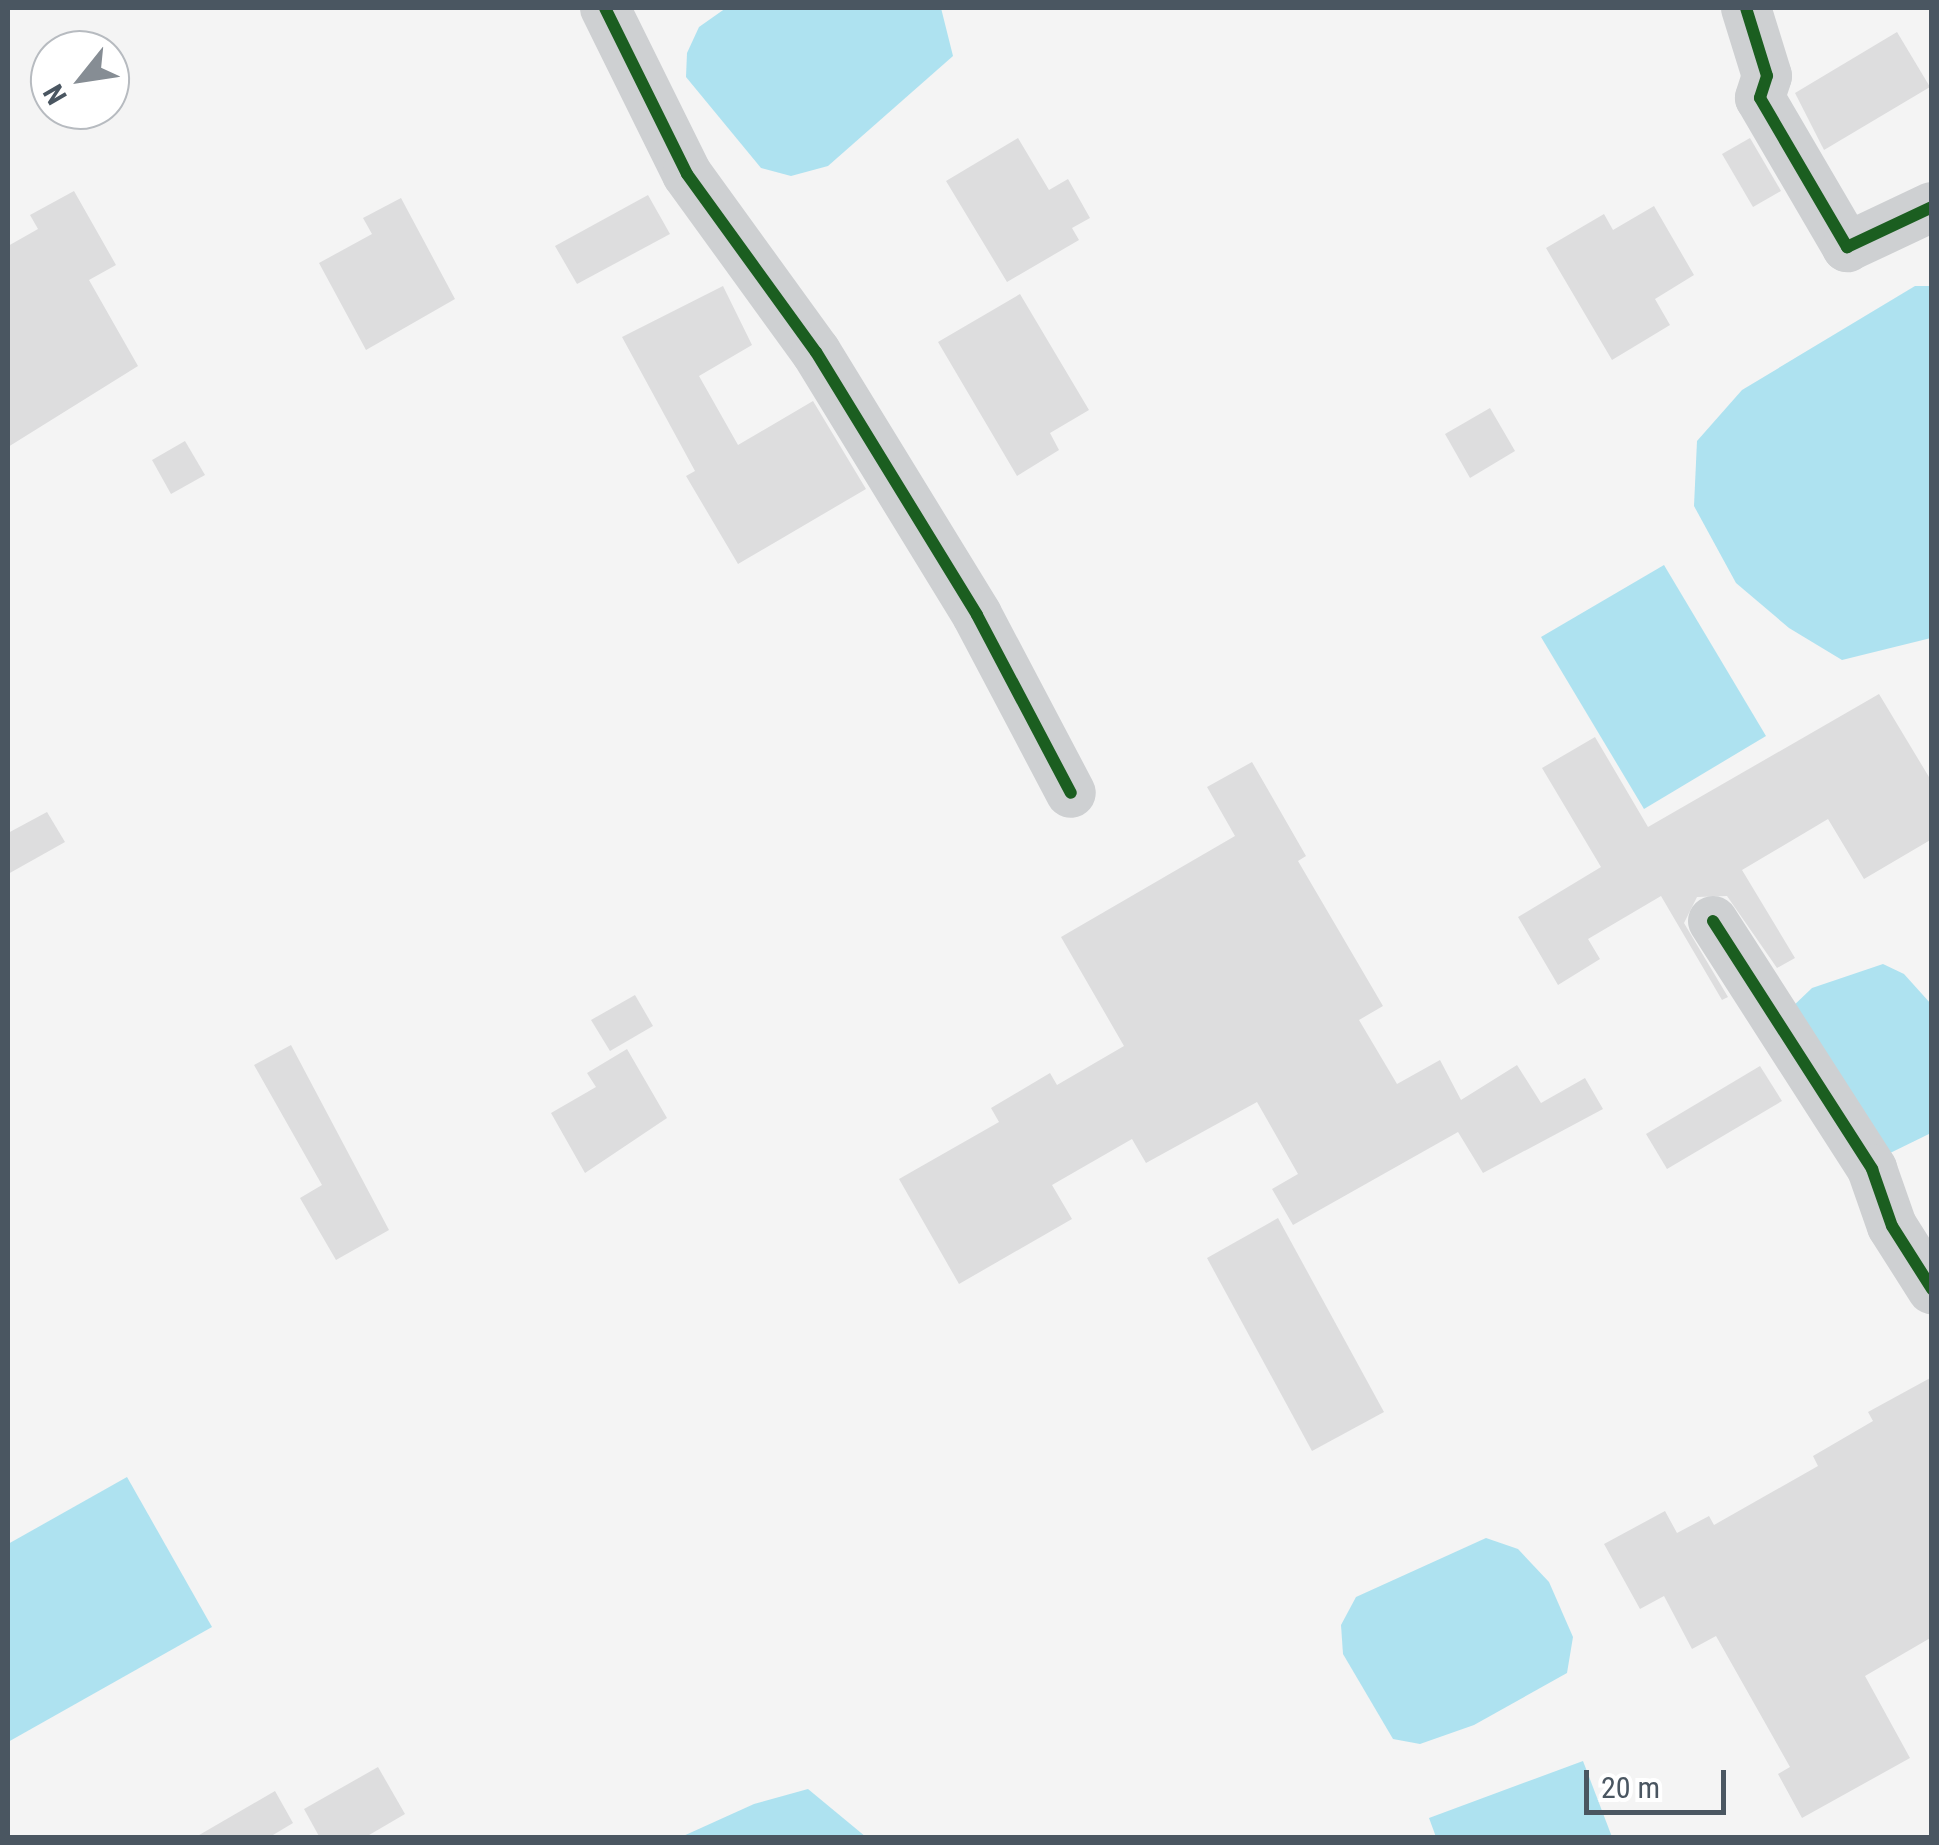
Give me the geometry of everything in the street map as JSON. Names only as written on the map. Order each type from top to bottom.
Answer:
[{"type":"street","points":[[605,8],[687,174],[816,352],[977,615],[1071,794]]},
{"type":"street","points":[[1746,8],[1767,76],[1760,98],[1847,247],[1932,207]]},
{"type":"street","points":[[1713,921],[1872,1169],[1892,1226],[1932,1289]]},
{"type":"water","points":[[726,8],[941,8],[953,56],[828,166],[791,176],[761,168],[686,77],[687,53],[699,27]]},
{"type":"water","points":[[1915,286],[1932,286],[1931,638],[1842,660],[1789,628],[1736,583],[1694,506],[1697,441],[1742,390]]},
{"type":"water","points":[[1664,565],[1766,736],[1644,809],[1541,637]]},
{"type":"water","points":[[1883,964],[1904,974],[1931,1004],[1931,1133],[1884,1156],[1789,1010],[1812,988]]},
{"type":"water","points":[[127,1477],[212,1627],[8,1742],[8,1544]]},
{"type":"water","points":[[1486,1538],[1518,1549],[1549,1582],[1573,1637],[1567,1673],[1474,1725],[1420,1744],[1393,1739],[1343,1654],[1341,1625],[1356,1597]]},
{"type":"water","points":[[1583,1761],[1612,1837],[1436,1837],[1429,1818]]},
{"type":"water","points":[[808,1789],[866,1837],[681,1837],[754,1804]]},
{"type":"building","points":[[1897,32],[1930,87],[1824,150],[1795,93]]},
{"type":"building","points":[[1018,138],[1049,190],[1068,179],[1090,218],[1072,228],[1079,240],[1007,282],[946,181]]},
{"type":"building","points":[[1750,138],[1781,191],[1753,207],[1722,154]]},
{"type":"building","points":[[74,191],[116,265],[89,280],[138,366],[8,447],[8,246],[38,229],[30,215]]},
{"type":"building","points":[[648,195],[670,234],[577,284],[555,246]]},
{"type":"building","points":[[401,198],[455,299],[366,350],[319,263],[372,234],[363,218]]},
{"type":"building","points":[[1654,206],[1694,275],[1655,299],[1670,325],[1612,360],[1546,248],[1604,214],[1613,230]]},
{"type":"building","points":[[723,286],[752,345],[699,376],[738,445],[813,401],[866,489],[738,564],[686,476],[695,471],[622,337]]},
{"type":"building","points":[[1020,294],[1089,410],[1050,433],[1059,450],[1017,476],[938,342]]},
{"type":"building","points":[[1490,408],[1515,451],[1470,478],[1445,434]]},
{"type":"building","points":[[185,441],[205,475],[171,494],[152,460]]},
{"type":"building","points":[[1879,694],[1932,782],[1932,839],[1864,879],[1828,819],[1742,870],[1795,958],[1777,968],[1727,896],[1697,897],[1684,923],[1728,997],[1722,1000],[1661,896],[1588,939],[1600,959],[1558,985],[1518,917],[1601,867],[1542,768],[1595,737],[1648,827]]},
{"type":"building","points":[[1252,762],[1306,856],[1298,861],[1383,1006],[1359,1020],[1397,1084],[1440,1060],[1461,1100],[1517,1065],[1541,1103],[1585,1078],[1603,1109],[1483,1173],[1458,1132],[1293,1225],[1272,1189],[1298,1174],[1257,1102],[1146,1163],[1132,1139],[1052,1185],[1072,1219],[959,1284],[899,1179],[999,1122],[991,1108],[1050,1073],[1057,1085],[1124,1046],[1061,937],[1235,836],[1207,787]]},
{"type":"building","points":[[47,812],[65,842],[8,874],[8,833]]},
{"type":"building","points":[[635,995],[653,1026],[610,1051],[591,1020]]},
{"type":"building","points":[[291,1045],[389,1230],[336,1260],[300,1198],[322,1185],[254,1065]]},
{"type":"building","points":[[627,1049],[667,1118],[585,1173],[551,1113],[596,1087],[587,1073]]},
{"type":"building","points":[[1760,1066],[1782,1101],[1667,1169],[1646,1134]]},
{"type":"building","points":[[1278,1218],[1384,1412],[1312,1451],[1207,1258]]},
{"type":"building","points":[[1932,1377],[1932,1637],[1865,1676],[1910,1758],[1802,1818],[1778,1774],[1790,1767],[1716,1636],[1692,1649],[1664,1596],[1640,1609],[1604,1544],[1665,1511],[1677,1533],[1709,1516],[1714,1525],[1818,1466],[1813,1456],[1873,1421],[1868,1412]]},
{"type":"building","points":[[378,1767],[405,1814],[364,1838],[320,1838],[304,1809]]},
{"type":"building","points":[[275,1791],[293,1823],[268,1838],[194,1838]]},
{"type":"cycle path","points":[[605,8],[687,174],[816,352],[977,615],[1071,793]]},
{"type":"cycle path","points":[[1746,8],[1767,76],[1760,98],[1847,247],[1932,207]]},
{"type":"cycle path","points":[[1713,921],[1872,1169],[1892,1226],[1932,1289]]}]
